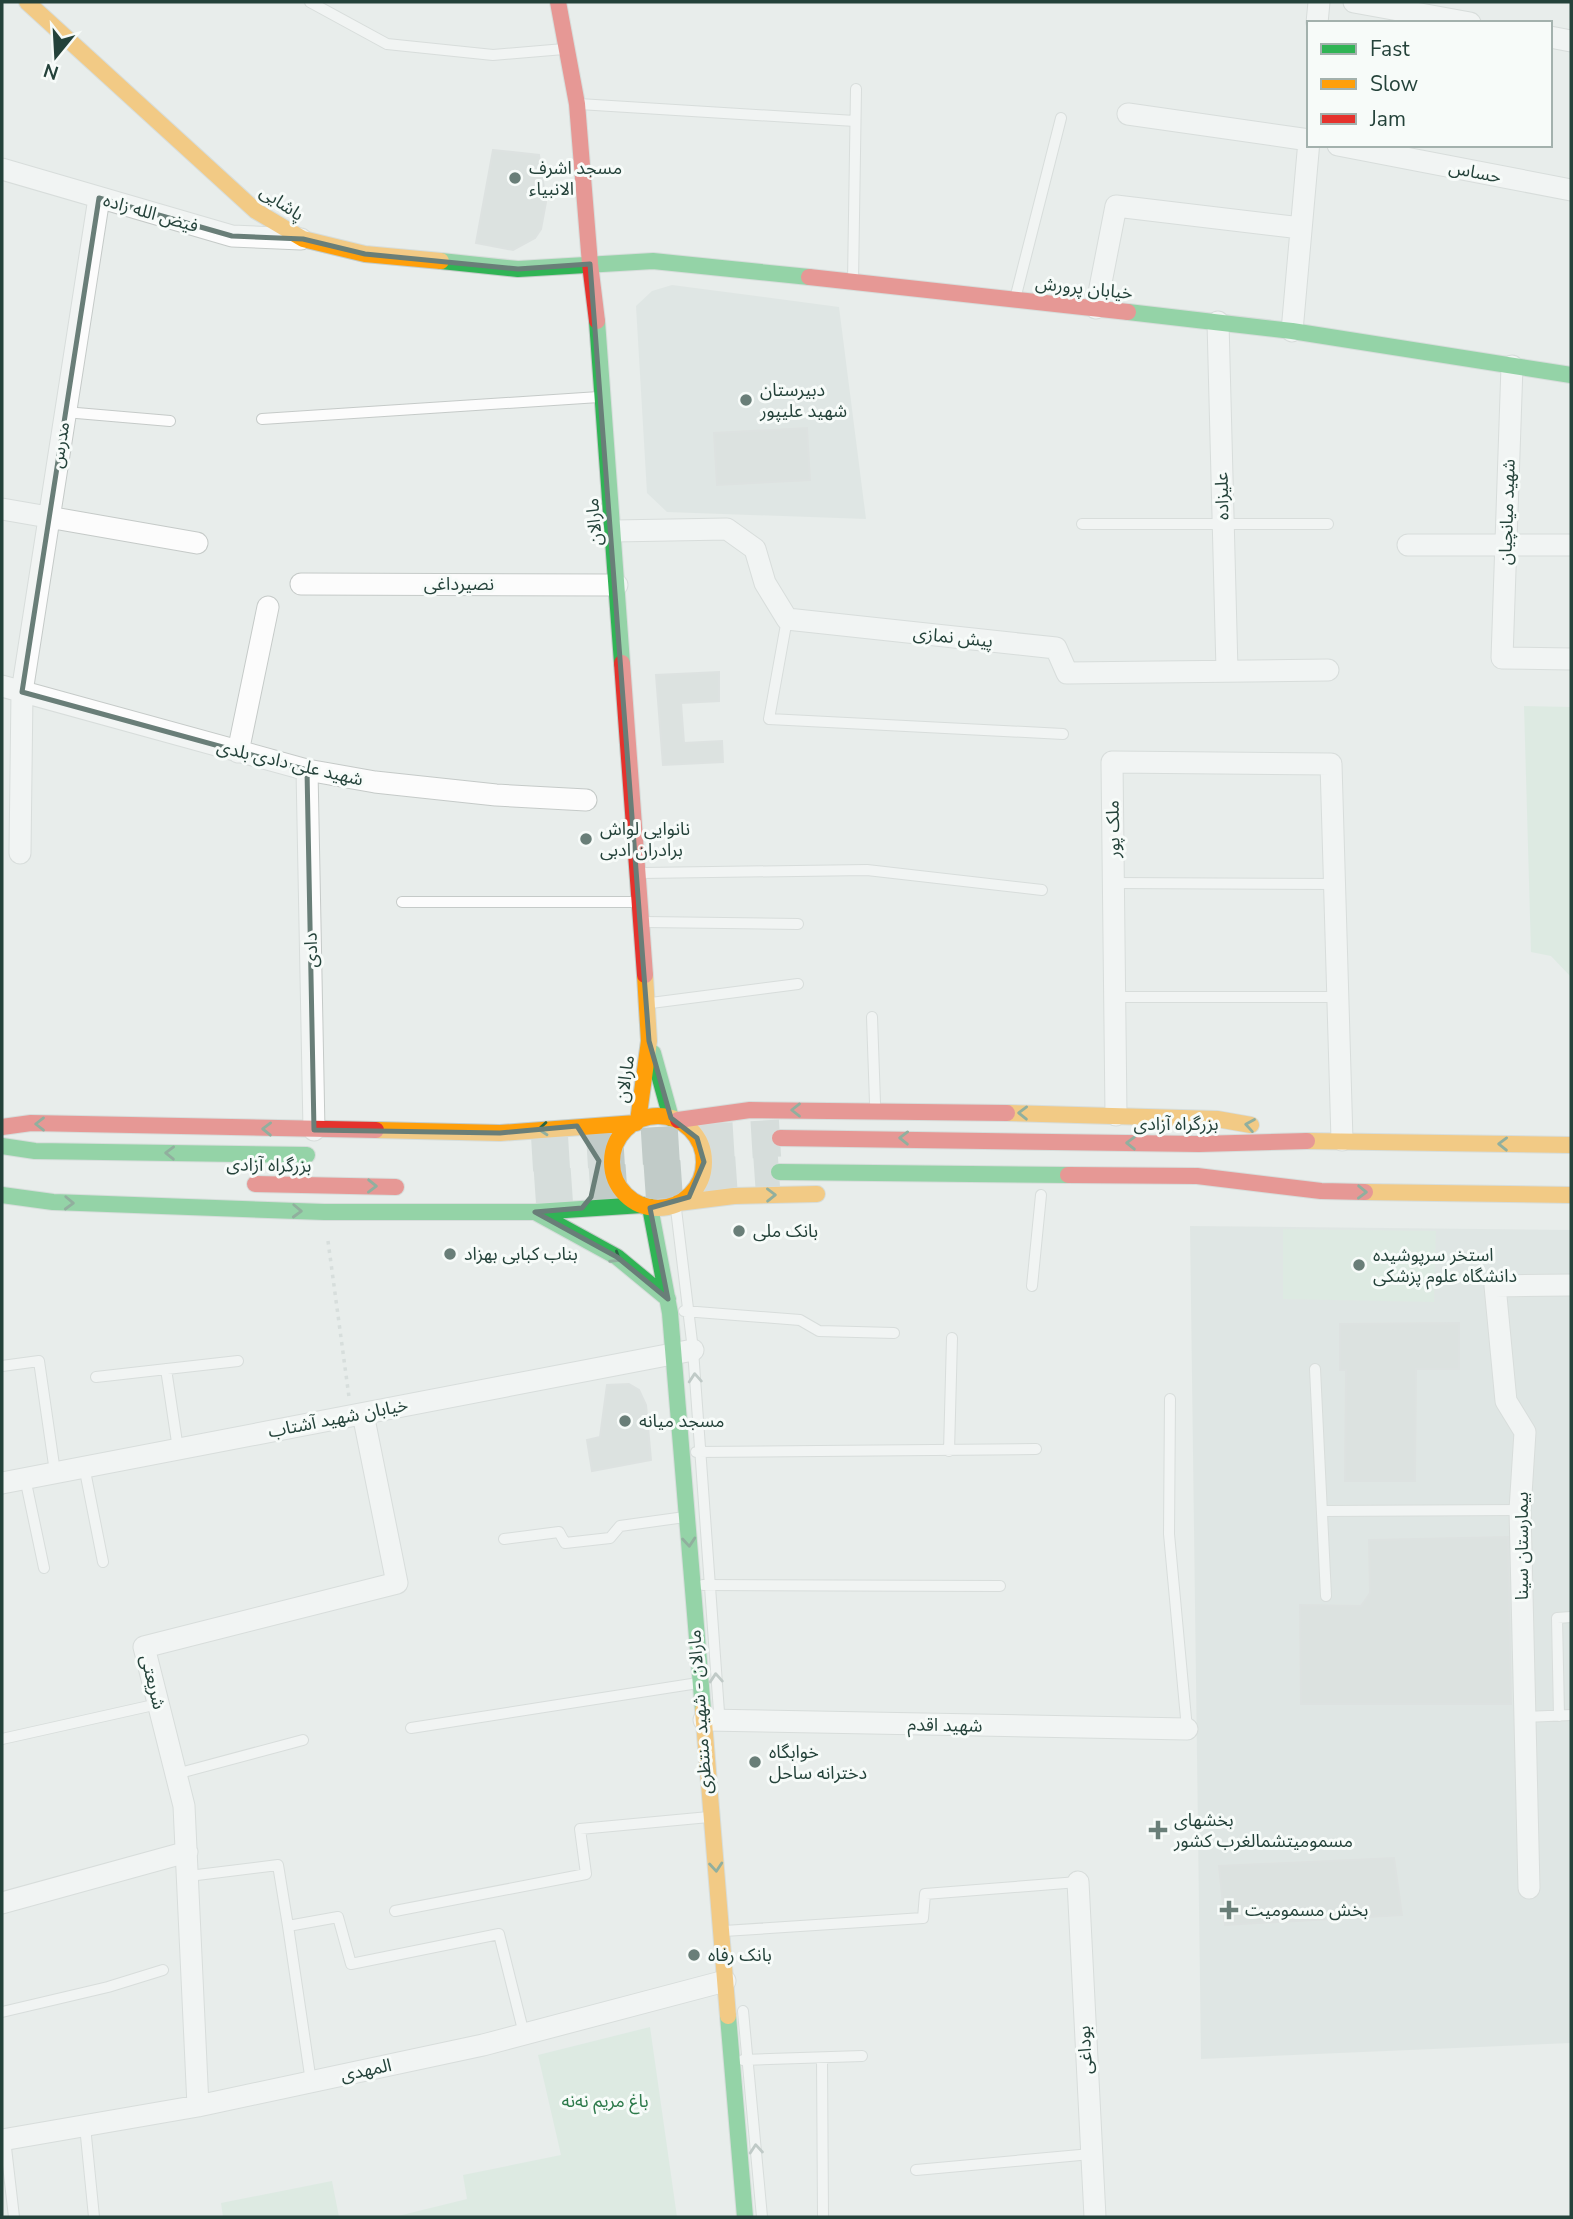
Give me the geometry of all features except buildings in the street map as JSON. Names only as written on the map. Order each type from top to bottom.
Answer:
[{"type":"main road","name":"مارالان","points":[[558,2],[576,104],[599,335],[630,791],[649,1003],[649,1041],[637,1122]]},
{"type":"main road","name":"پاشایی","points":[[34,4],[256,211],[303,239],[365,254],[518,269],[590,264]]},
{"type":"main road","name":"خیابان پرورش","points":[[590,264],[653,261],[1096,308],[1292,331],[1571,375]]},
{"type":"main road","name":"مارالان","points":[[649,1041],[674,1119]]},
{"type":"main road","points":[[2,1127],[31,1123],[500,1133],[750,1110],[875,1110],[1217,1119],[1342,1140]]},
{"type":"main road","points":[[724,1114],[715,1130],[712,1156],[718,1178],[734,1196]]},
{"type":"main road","points":[[674,1119],[697,1138],[705,1162],[697,1187],[677,1204]]},
{"type":"main road","points":[[637,1122],[626,1130],[618,1141],[613,1166],[615,1178],[622,1190],[631,1199],[646,1206]]},
{"type":"main road","points":[[577,1126],[594,1146],[598,1181],[582,1208]]},
{"type":"main road","name":"بزرگراه آزادی","points":[[780,1138],[1199,1144],[1342,1140],[1571,1145]]},
{"type":"main road","name":"بزرگراه آزادی","points":[[2,1146],[35,1151],[321,1156]]},
{"type":"main road","points":[[779,1172],[1197,1175],[1321,1191]]},
{"type":"main road","name":"بزرگراه آزادی","points":[[243,1184],[410,1187]]},
{"type":"main road","points":[[8,1191],[53,1202],[324,1212],[535,1212],[646,1206],[666,1208],[734,1196],[836,1194]]},
{"type":"main road","points":[[1231,1197],[1321,1191],[1571,1195]]},
{"type":"main road","name":"مارالان - شهید منتظری","points":[[646,1206],[669,1306],[684,1352],[682,1453],[701,1682],[715,1725],[712,1817],[728,1931],[725,1981],[741,2060],[746,2217]]},
{"type":"main road","points":[[535,1212],[617,1257],[669,1306]]},
{"type":"street","points":[[1317,21],[1319,2]]},
{"type":"street","points":[[1354,2],[1459,21]]},
{"type":"street","points":[[1552,37],[1571,41]]},
{"type":"street","points":[[1128,114],[1307,140]]},
{"type":"street","points":[[1292,331],[1308,147]]},
{"type":"street","name":"حساس","points":[[1348,147],[1571,190]]},
{"type":"street","name":"فیض الله زاده","points":[[2,169],[232,236],[303,239]]},
{"type":"street","name":"مدرس","points":[[20,853],[12,689],[48,517],[99,198]]},
{"type":"street","points":[[1096,308],[1116,206],[1301,228]]},
{"type":"street","name":"علیزاده","points":[[1218,322],[1227,670]]},
{"type":"street","name":"شهید میانچیان","points":[[1512,366],[1502,658],[1571,659]]},
{"type":"street","points":[[2,509],[197,543]]},
{"type":"street","points":[[614,531],[727,529],[755,549],[765,583],[787,619]]},
{"type":"street","points":[[1408,545],[1571,545]]},
{"type":"street","name":"نصیرداغی","points":[[301,584],[617,585]]},
{"type":"street","points":[[238,752],[268,607]]},
{"type":"street","name":"پیش نمازی","points":[[787,619],[1056,648],[1067,673],[1328,670]]},
{"type":"street","name":"شهید علی دادی بلدی","points":[[12,689],[307,770],[375,782],[586,800]]},
{"type":"street","name":"ملک پور","points":[[1116,1115],[1112,762],[1331,764],[1335,884]]},
{"type":"street","name":"دادی","points":[[307,770],[314,1130]]},
{"type":"street","points":[[1335,884],[1342,1140]]},
{"type":"street","name":"بیمارستان سینا","points":[[1529,1888],[1520,1510],[1525,1432],[1506,1401],[1495,1286],[1571,1285]]},
{"type":"street","name":"خیابان شهید آشتاب","points":[[2,1483],[684,1352]]},
{"type":"street","name":"شریعتی","points":[[198,2106],[184,1806],[144,1647],[397,1583],[357,1415]]},
{"type":"street","name":"شهید اقدم","points":[[715,1725],[1187,1729]]},
{"type":"street","points":[[2,1903],[187,1852]]},
{"type":"street","name":"بوداغی","points":[[1078,1882],[1094,2217]]},
{"type":"street","name":"المهدی","points":[[4,2140],[198,2106],[311,2082],[524,2034],[725,1981]]},
{"type":"lane","points":[[310,2],[387,44],[493,55],[566,49]]},
{"type":"lane","points":[[853,281],[856,89]]},
{"type":"lane","points":[[576,104],[855,121]]},
{"type":"lane","points":[[1014,299],[1061,118]]},
{"type":"lane","points":[[262,419],[602,397]]},
{"type":"lane","points":[[65,412],[170,421]]},
{"type":"lane","points":[[1082,524],[1328,524]]},
{"type":"lane","points":[[787,619],[769,719],[1063,734]]},
{"type":"lane","points":[[639,873],[867,870],[1042,890]]},
{"type":"lane","points":[[1113,884],[1335,884]]},
{"type":"lane","points":[[402,902],[641,902]]},
{"type":"lane","points":[[643,922],[798,924]]},
{"type":"lane","points":[[649,1003],[798,984]]},
{"type":"lane","points":[[1115,998],[1338,997]]},
{"type":"lane","points":[[872,1017],[875,1110]]},
{"type":"lane","points":[[1032,1286],[1041,1195]]},
{"type":"lane","name":"مارالان - شهید منتظری","points":[[677,1204],[689,1310],[684,1352],[701,1451],[710,1584],[715,1725]]},
{"type":"lane","points":[[669,1306],[800,1320],[819,1331],[894,1333]]},
{"type":"lane","points":[[949,1451],[952,1338]]},
{"type":"lane","points":[[2,1366],[39,1361],[55,1472]]},
{"type":"lane","points":[[96,1377],[238,1361]]},
{"type":"lane","points":[[166,1369],[178,1449]]},
{"type":"lane","points":[[1315,1369],[1326,1596]]},
{"type":"lane","points":[[1170,1399],[1169,1534],[1187,1729]]},
{"type":"lane","points":[[682,1453],[1037,1449]]},
{"type":"lane","points":[[85,1466],[103,1562]]},
{"type":"lane","points":[[25,1478],[44,1568]]},
{"type":"lane","points":[[1322,1511],[1520,1510]]},
{"type":"lane","points":[[503,1539],[559,1532],[565,1543],[610,1538],[620,1526],[687,1516]]},
{"type":"lane","points":[[693,1585],[1000,1586]]},
{"type":"lane","points":[[1559,1716],[1557,1618],[1571,1617]]},
{"type":"lane","points":[[411,1728],[701,1682]]},
{"type":"lane","points":[[2,1739],[158,1704]]},
{"type":"lane","points":[[1525,1717],[1571,1715]]},
{"type":"lane","points":[[176,1774],[303,1740]]},
{"type":"lane","points":[[395,1911],[586,1874],[580,1829],[712,1817]]},
{"type":"lane","points":[[189,1876],[278,1865],[311,2082]]},
{"type":"lane","points":[[728,1931],[923,1918],[925,1894],[1078,1882]]},
{"type":"lane","points":[[288,1926],[338,1917],[351,1964],[499,1934],[524,2034]]},
{"type":"lane","name":"مارالان - شهید منتظری","points":[[734,1918],[728,1931],[737,1944]]},
{"type":"lane","points":[[2,2012],[108,1987],[163,1970]]},
{"type":"lane","name":"مارالان - شهید منتظری","points":[[742,1995],[741,2060],[762,2217]]},
{"type":"lane","points":[[741,2060],[862,2056]]},
{"type":"lane","points":[[822,2058],[823,2217]]},
{"type":"lane","points":[[85,2126],[94,2217]]},
{"type":"lane","points":[[4,2140],[14,2217]]},
{"type":"lane","points":[[916,2170],[1091,2154]]},
{"type":"path","points":[[324,1212],[357,1415]]},
{"type":"highlighted area","points":[[99,198],[232,236],[303,239],[365,254],[518,269],[590,264],[649,1041],[671,1118],[697,1138],[704,1162],[689,1197],[650,1208],[668,1299],[617,1257],[535,1212],[582,1208],[591,1197],[599,1161],[577,1126],[500,1133],[314,1130],[307,770],[22,692]]},
{"type":"shaded area","name":"دبیرستان شهید علیپور","points":[[672,285],[839,307],[866,519],[667,512],[647,493],[636,306],[652,291]]},
{"type":"shaded area","points":[[1190,1226],[1571,1230],[1571,2043],[1201,2059]]},
{"type":"green space","points":[[1524,706],[1571,707],[1571,977],[1551,956],[1531,952]]},
{"type":"green space","name":"استخر سرپوشیده دانشگاه علوم پزشکی","points":[[1283,1229],[1436,1231],[1434,1302],[1283,1299]]},
{"type":"green space","name":"باغ مریم نه‌نه","points":[[650,2027],[677,2217],[394,2217],[467,2199],[463,2175],[561,2155],[538,2055]]},
{"type":"green space","points":[[332,2181],[339,2217],[223,2217],[221,2203]]},
{"type":"tunnel","points":[[532,1153],[780,1138]]},
{"type":"tunnel","points":[[535,1189],[779,1172]]},
{"type":"traffic: fast","points":[[441,261],[518,269],[653,261],[809,277]]},
{"type":"traffic: fast","points":[[1128,312],[1292,331],[1571,375]]},
{"type":"traffic: fast","points":[[597,321],[622,663]]},
{"type":"traffic: fast","points":[[653,1053],[671,1118]]},
{"type":"traffic: fast","points":[[2,1146],[35,1151],[307,1155]]},
{"type":"traffic: fast","points":[[779,1172],[1068,1175]]},
{"type":"traffic: fast","points":[[2,1195],[53,1202],[324,1212],[535,1212],[642,1205]]},
{"type":"traffic: fast","points":[[650,1207],[670,1313],[703,1710]]},
{"type":"traffic: fast","points":[[535,1212],[617,1257],[668,1299]]},
{"type":"traffic: fast","points":[[728,2016],[745,2217]]},
{"type":"traffic: slow","points":[[27,2],[256,211],[303,239],[365,254],[441,261]]},
{"type":"traffic: slow","points":[[638,1121],[649,1041],[645,975]]},
{"type":"traffic: slow","points":[[1007,1113],[1217,1119],[1251,1125]]},
{"type":"traffic: slow","points":[[658,1116],[675,1120],[690,1130],[700,1145],[704,1162],[700,1179],[690,1194],[675,1204],[658,1208],[641,1204],[626,1194],[616,1179],[612,1162],[616,1145],[626,1130],[641,1120],[658,1116]]},
{"type":"traffic: slow","points":[[376,1130],[500,1133],[636,1123]]},
{"type":"traffic: slow","points":[[1307,1141],[1571,1145]]},
{"type":"traffic: slow","points":[[1365,1192],[1571,1195]]},
{"type":"traffic: slow","points":[[678,1203],[734,1196],[817,1194]]},
{"type":"traffic: slow","points":[[703,1710],[728,2016]]},
{"type":"traffic: jam","points":[[558,2],[577,104],[597,321]]},
{"type":"traffic: jam","points":[[809,277],[1128,312]]},
{"type":"traffic: jam","points":[[622,663],[645,975]]},
{"type":"traffic: jam","points":[[678,1120],[750,1110],[1007,1113]]},
{"type":"traffic: jam","points":[[2,1127],[31,1123],[376,1130]]},
{"type":"traffic: jam","points":[[780,1138],[1199,1144],[1307,1141]]},
{"type":"traffic: jam","points":[[1068,1175],[1197,1176],[1321,1191],[1365,1192]]},
{"type":"traffic: jam","points":[[255,1184],[396,1187]]},
{"type":"place","name":"مسجد اشرف الانبیاء","points":[[515,178]]},
{"type":"place","name":"دبیرستان شهید علیپور","points":[[746,400]]},
{"type":"place","name":"نانوایی لواش برادران ادبی","points":[[586,839]]},
{"type":"place","name":"بانک ملی","points":[[739,1231]]},
{"type":"place","name":"بناب کبابی بهزاد","points":[[450,1254]]},
{"type":"place","name":"استخر سرپوشیده دانشگاه علوم پزشکی","points":[[1359,1265]]},
{"type":"place","name":"مسجد میانه","points":[[625,1421]]},
{"type":"place","name":"خوابگاه دخترانه ساحل","points":[[755,1762]]},
{"type":"place","name":"بخشهای مسمومیتشمالغرب کشور","points":[[1158,1830]]},
{"type":"place","name":"بخش مسمومیت","points":[[1229,1910]]},
{"type":"place","name":"بانک رفاه","points":[[694,1955]]}]
